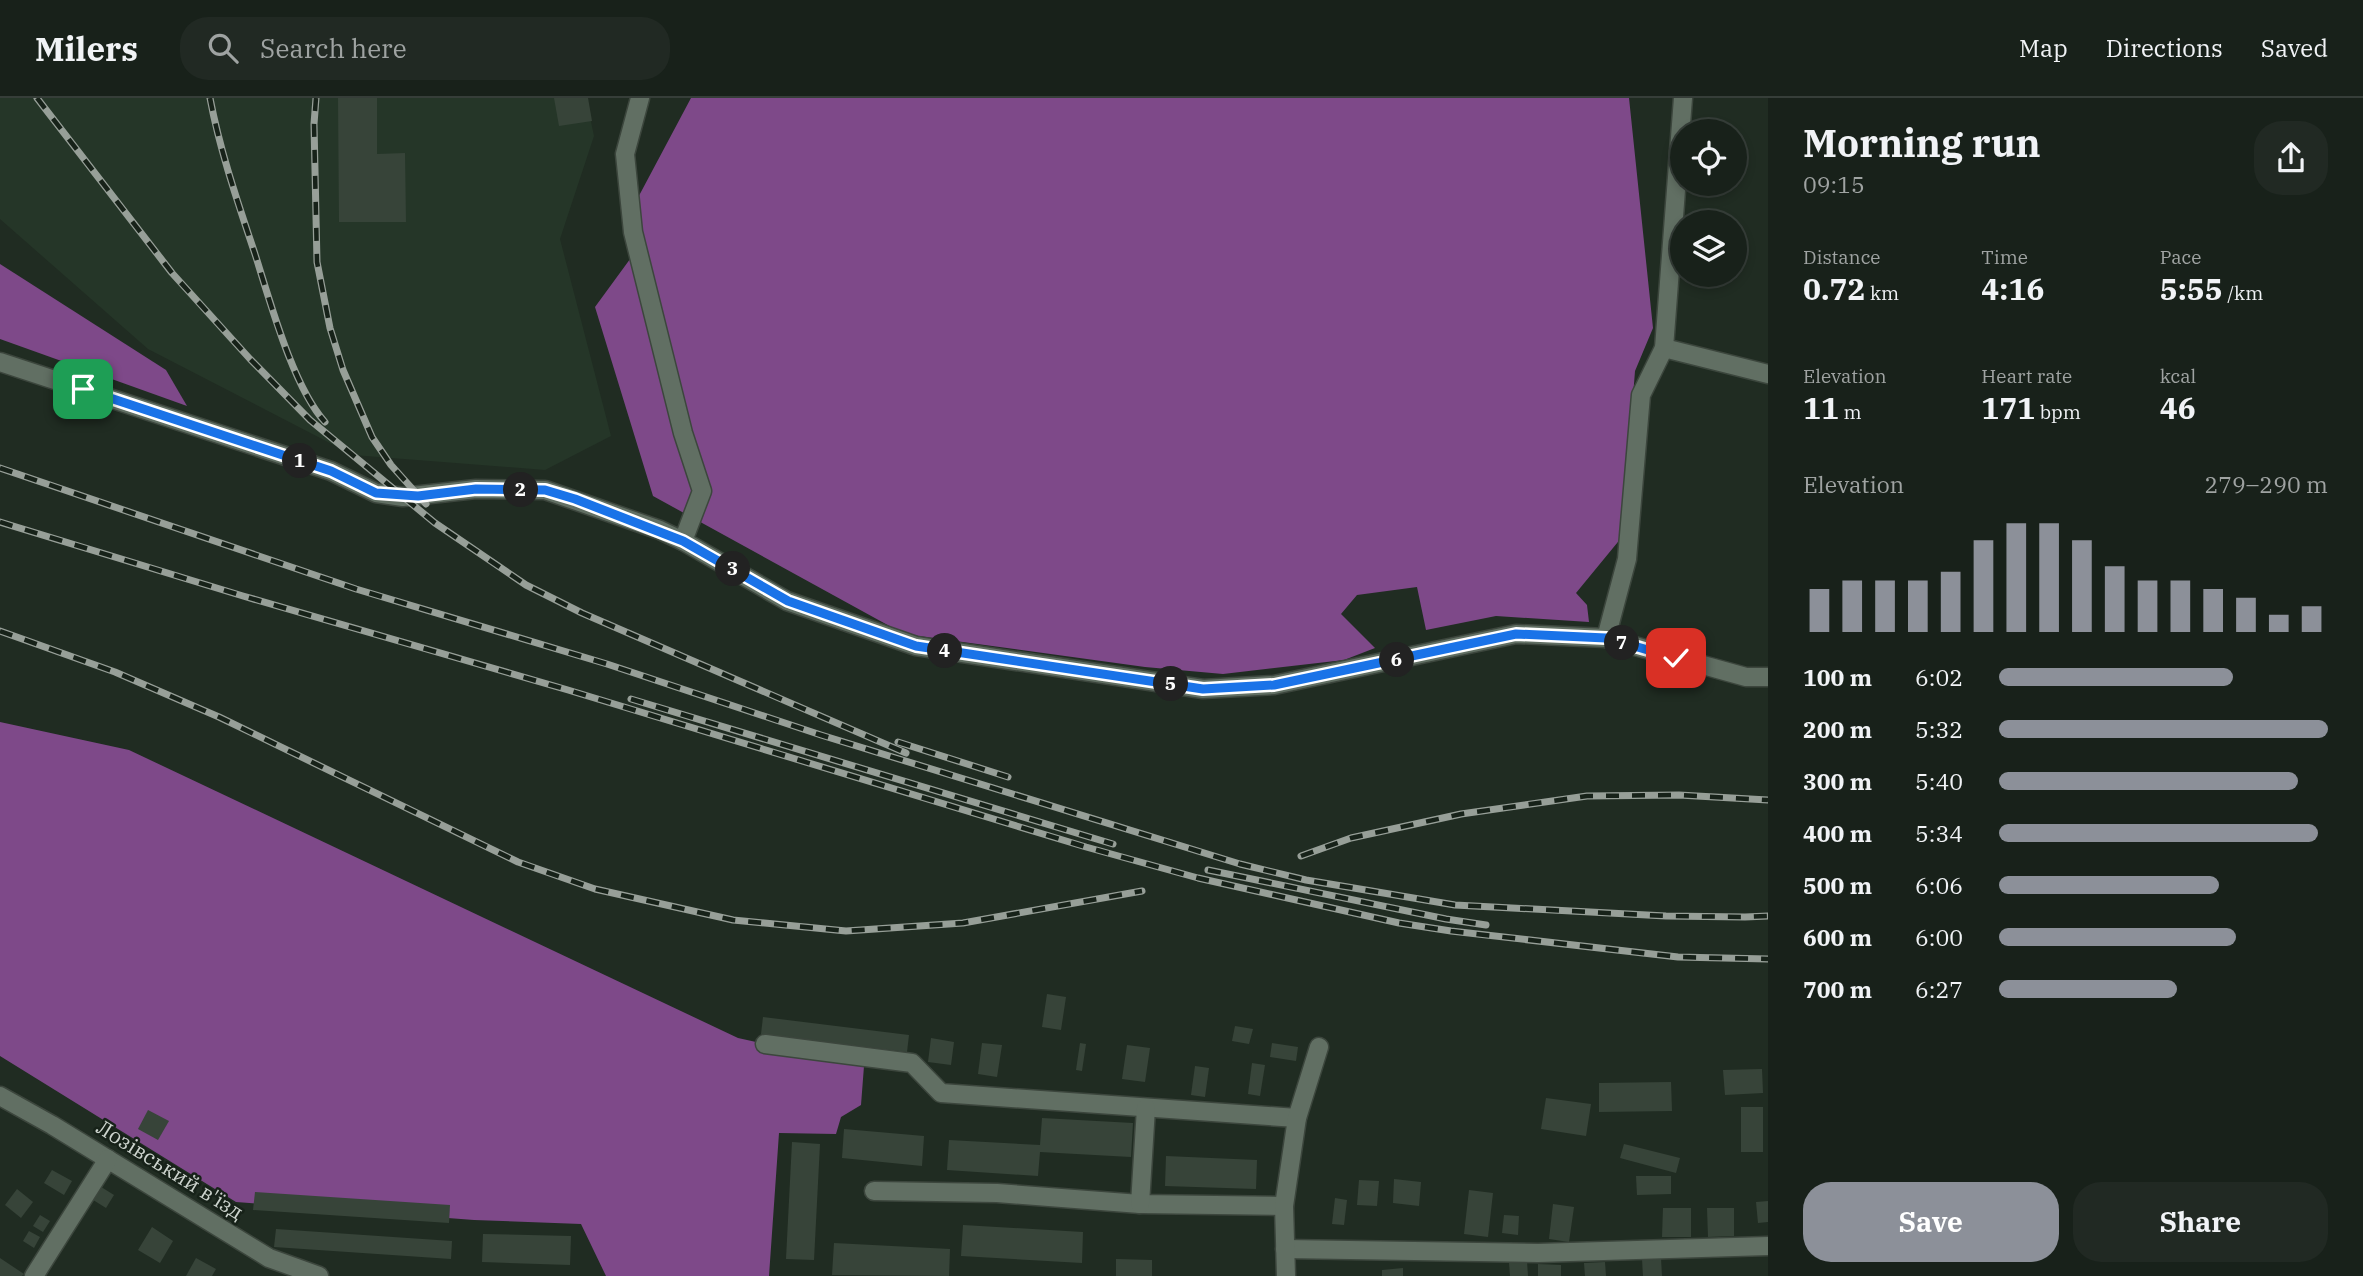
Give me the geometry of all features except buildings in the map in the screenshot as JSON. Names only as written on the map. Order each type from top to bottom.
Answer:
[{"type":"street","points":[[640,98],[625,154],[633,232],[683,433],[702,491],[683,541]]},
{"type":"street","points":[[1606,638],[1627,559],[1641,396],[1664,348],[1683,98]]},
{"type":"street","points":[[1664,348],[1768,374]]},
{"type":"street","points":[[0,362],[331,471],[376,493],[418,496],[476,489],[545,490],[660,530],[788,601],[916,646],[1203,689],[1274,685],[1516,634],[1606,638],[1746,677],[1768,677]]},
{"type":"street","points":[[765,1044],[912,1063],[941,1093],[1297,1118]]},
{"type":"street","points":[[1286,1276],[1284,1206],[1297,1118],[1319,1046]]},
{"type":"street","name":"Лозівський в'їзд","points":[[0,1096],[269,1258],[319,1276]]},
{"type":"street","points":[[1140,1204],[1146,1108]]},
{"type":"street","points":[[34,1276],[108,1159]]},
{"type":"street","points":[[874,1191],[997,1193],[1140,1204],[1284,1206]]},
{"type":"street","points":[[1285,1249],[1538,1253],[1768,1246]]},
{"type":"shaded area","points":[[0,98],[586,98],[594,136],[560,239],[611,436],[545,470],[353,455],[148,349],[0,219]]},
{"type":"shaded area","points":[[691,98],[1629,98],[1653,328],[1635,371],[1622,537],[1576,593],[1587,605],[1589,622],[1496,616],[1426,630],[1417,587],[1357,595],[1341,614],[1375,648],[1344,660],[1223,674],[1145,667],[904,634],[653,496],[595,307],[633,255],[625,222]]},
{"type":"shaded area","points":[[0,264],[166,370],[187,406],[0,339]]},
{"type":"shaded area","points":[[0,722],[129,750],[738,1038],[864,1066],[861,1105],[841,1117],[836,1134],[779,1133],[769,1276],[606,1276],[581,1224],[474,1220],[236,1202],[0,1056]]},
{"type":"railway","points":[[37,98],[172,273],[250,359],[310,420],[435,523],[526,585],[582,613],[906,753]]},
{"type":"railway","points":[[210,98],[230,177],[275,319],[303,388],[325,422]]},
{"type":"railway","points":[[316,98],[314,124],[317,262],[330,328],[343,370],[372,437],[391,465],[426,504]]},
{"type":"railway","points":[[0,468],[356,589],[607,664],[821,735],[1240,864],[1306,880],[1455,905],[1666,916],[1768,916]]},
{"type":"railway","points":[[0,522],[1086,847],[1198,878],[1399,923],[1451,931],[1678,957],[1768,959]]},
{"type":"railway","points":[[0,631],[115,672],[219,717],[518,862],[595,889],[733,920],[846,931],[963,923],[1142,891]]},
{"type":"railway","points":[[631,699],[1113,844]]},
{"type":"railway","points":[[898,742],[1008,777]]},
{"type":"railway","points":[[1301,856],[1351,838],[1461,814],[1587,796],[1679,795],[1768,800]]},
{"type":"railway","points":[[1208,870],[1486,925]]},
{"type":"route","points":[[83,389],[331,471],[376,493],[403,497],[476,489],[545,490],[575,499],[683,541],[788,601],[916,646],[1203,689],[1274,685],[1516,634],[1606,638],[1676,658]]}]
